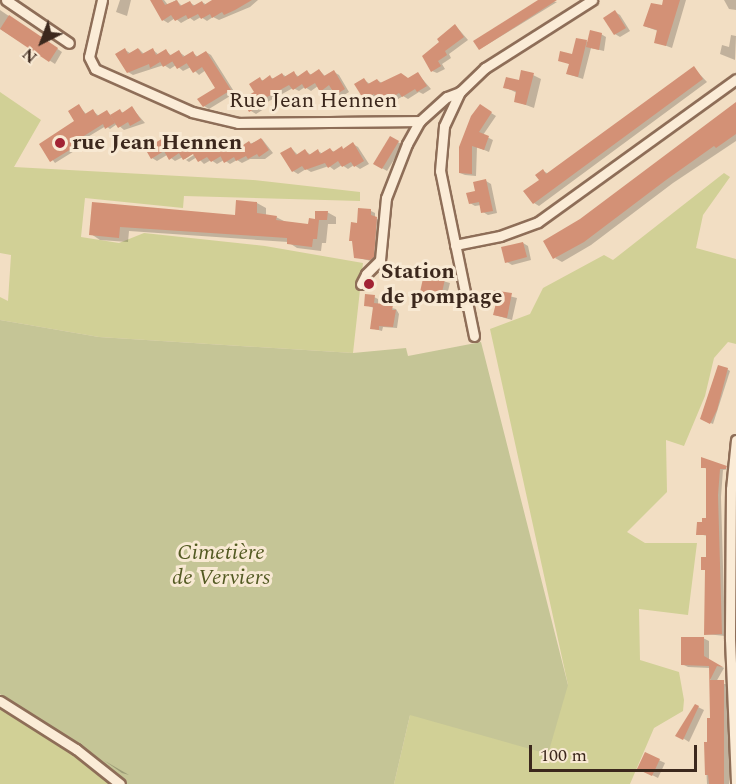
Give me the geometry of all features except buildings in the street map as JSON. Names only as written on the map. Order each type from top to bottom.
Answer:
[{"type":"street","points":[[6,0],[69,43]]},
{"type":"street","name":"Rue Jean Hennen","points":[[102,0],[88,57],[95,69],[213,119],[256,124],[420,121],[447,97],[460,92]]},
{"type":"street","points":[[474,336],[440,171],[444,126],[460,92],[484,68],[592,0]]},
{"type":"street","points":[[455,245],[500,236],[538,222],[736,79]]},
{"type":"street","points":[[361,284],[366,274],[380,260],[386,198],[407,144],[420,121]]},
{"type":"street","points":[[736,440],[730,489],[730,639],[736,783]]},
{"type":"street","points":[[0,701],[76,749],[120,784]]},
{"type":"shaded area","points":[[0,92],[41,120],[14,167],[253,180],[360,192],[360,201],[184,196],[183,208],[85,198],[81,237],[119,243],[144,233],[265,246],[363,263],[353,353],[99,337],[0,320],[0,297],[8,301],[11,255],[0,253]]},
{"type":"shaded area","points":[[724,173],[730,177],[703,215],[696,248],[736,259],[736,344],[728,342],[714,358],[705,396],[684,446],[666,440],[667,492],[627,532],[645,543],[697,543],[688,615],[639,609],[640,660],[679,672],[684,700],[683,711],[654,728],[630,784],[394,784],[410,715],[568,685],[490,329],[530,314],[543,288],[604,255],[613,260]]},
{"type":"shaded area","points":[[0,705],[71,751],[113,784],[0,784]]},
{"type":"green space","name":"Cimetière de Verviers","points":[[0,320],[99,337],[353,353],[406,348],[408,356],[481,342],[568,685],[548,754],[410,715],[394,784],[126,784],[84,749],[3,697],[0,694]]},
{"type":"place","name":"rue Jean Hennen","points":[[60,143]]},
{"type":"place","name":"Station de pompage","points":[[369,284]]}]
